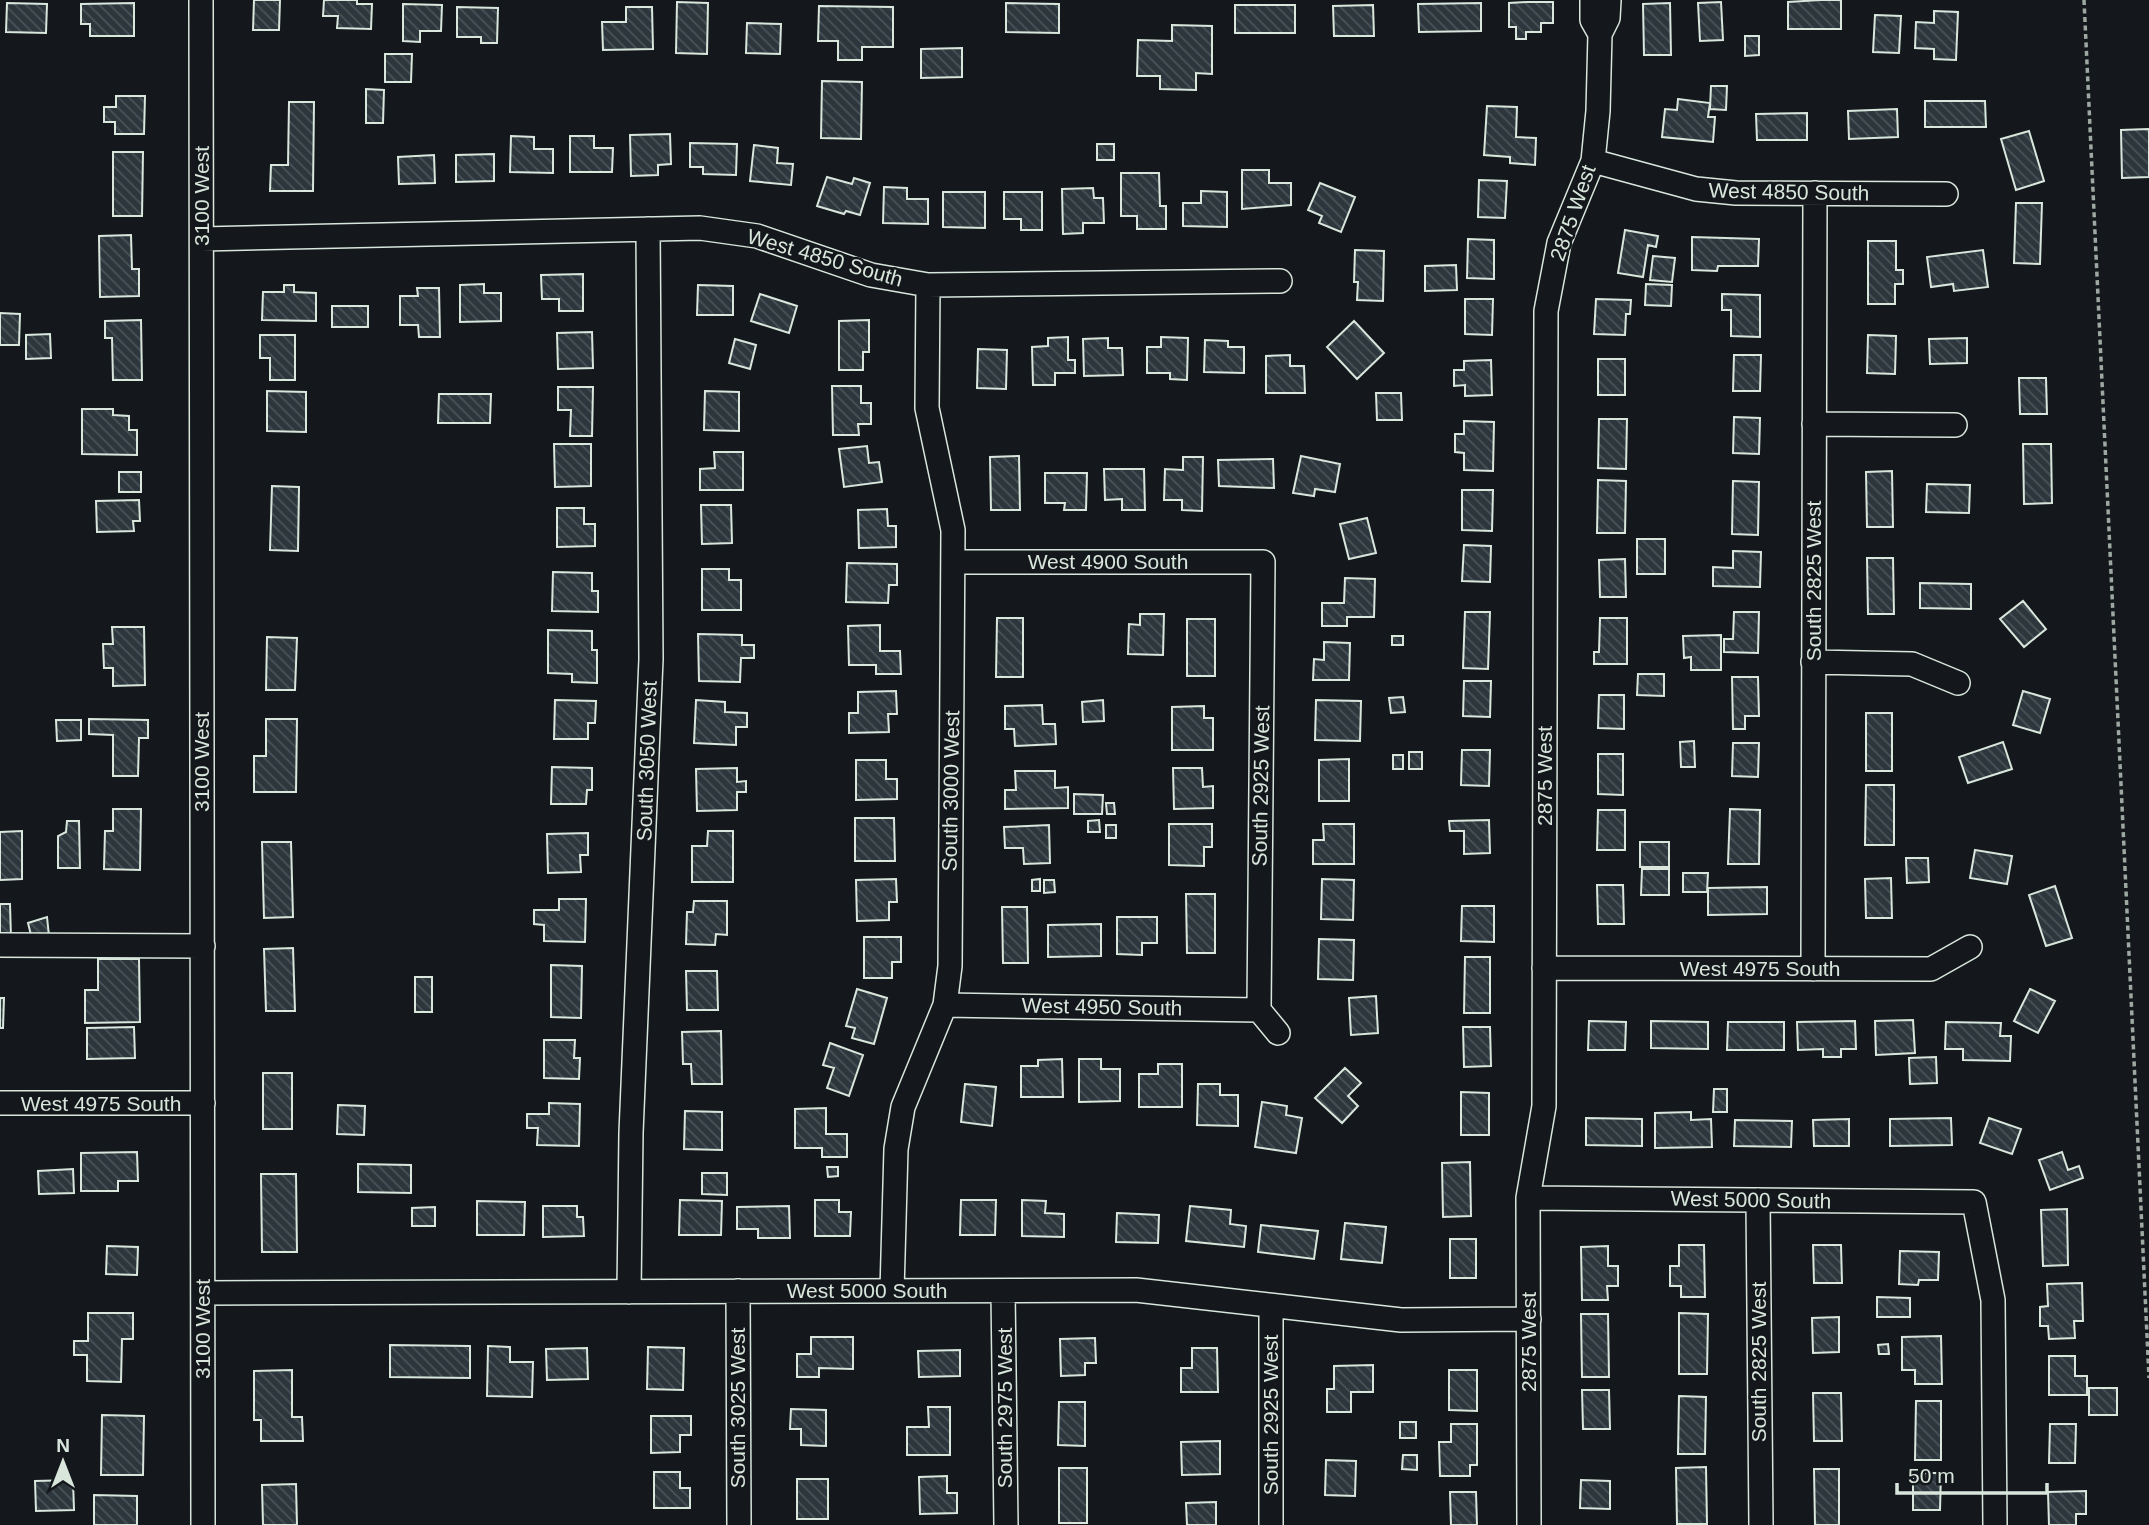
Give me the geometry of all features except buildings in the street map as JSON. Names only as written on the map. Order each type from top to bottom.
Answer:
[{"type":"street","name":"3100 West","points":[[201,0],[204,1525]]},
{"type":"street","name":"2875 West","points":[[1592,0],[1592,20],[1600,34]]},
{"type":"street","name":"2875 West","points":[[1529,1525],[1528,1198],[1544,1106],[1546,311],[1559,243],[1593,161],[1598,111],[1600,34],[1608,18],[1609,0]]},
{"type":"street","name":"West 4850 South","points":[[1593,161],[1696,189],[1946,194]]},
{"type":"street","name":"South 2825 West","points":[[1813,969],[1815,193]]},
{"type":"street","name":"West 4850 South","points":[[202,239],[700,228],[757,236],[871,275],[928,285],[1280,281]]},
{"type":"street","name":"South 3050 West","points":[[629,1292],[631,1133],[651,659],[648,229]]},
{"type":"street","name":"South 3000 West","points":[[892,1291],[896,1149],[901,1117],[944,1005],[950,966],[953,530],[927,408],[928,285]]},
{"type":"street","points":[[1814,424],[1955,425]]},
{"type":"street","name":"West 4900 South","points":[[953,562],[1271,555]]},
{"type":"street","name":"South 2925 West","points":[[1259,1010],[1271,555]]},
{"type":"street","points":[[1814,662],[1912,664],[1958,683]]},
{"type":"street","points":[[0,945],[203,946]]},
{"type":"street","name":"West 4975 South","points":[[1544,968],[1931,969],[1970,947]]},
{"type":"street","name":"West 4950 South","points":[[944,1005],[1259,1010]]},
{"type":"street","points":[[1259,1010],[1278,1033]]},
{"type":"street","name":"West 4975 South","points":[[0,1103],[203,1103]]},
{"type":"street","name":"West 5000 South","points":[[1528,1198],[1974,1202],[1993,1300],[1995,1525]]},
{"type":"street","name":"South 2825 West","points":[[1758,1200],[1760,1525]]},
{"type":"street","name":"West 5000 South","points":[[203,1293],[1136,1290],[1401,1320],[1529,1319]]},
{"type":"street","name":"South 3025 West","points":[[738,1291],[739,1525]]},
{"type":"street","name":"South 2975 West","points":[[1003,1291],[1006,1525]]},
{"type":"street","name":"South 2925 West","points":[[1271,1306],[1271,1525]]},
{"type":"path","points":[[2084,0],[2149,1378]]}]
